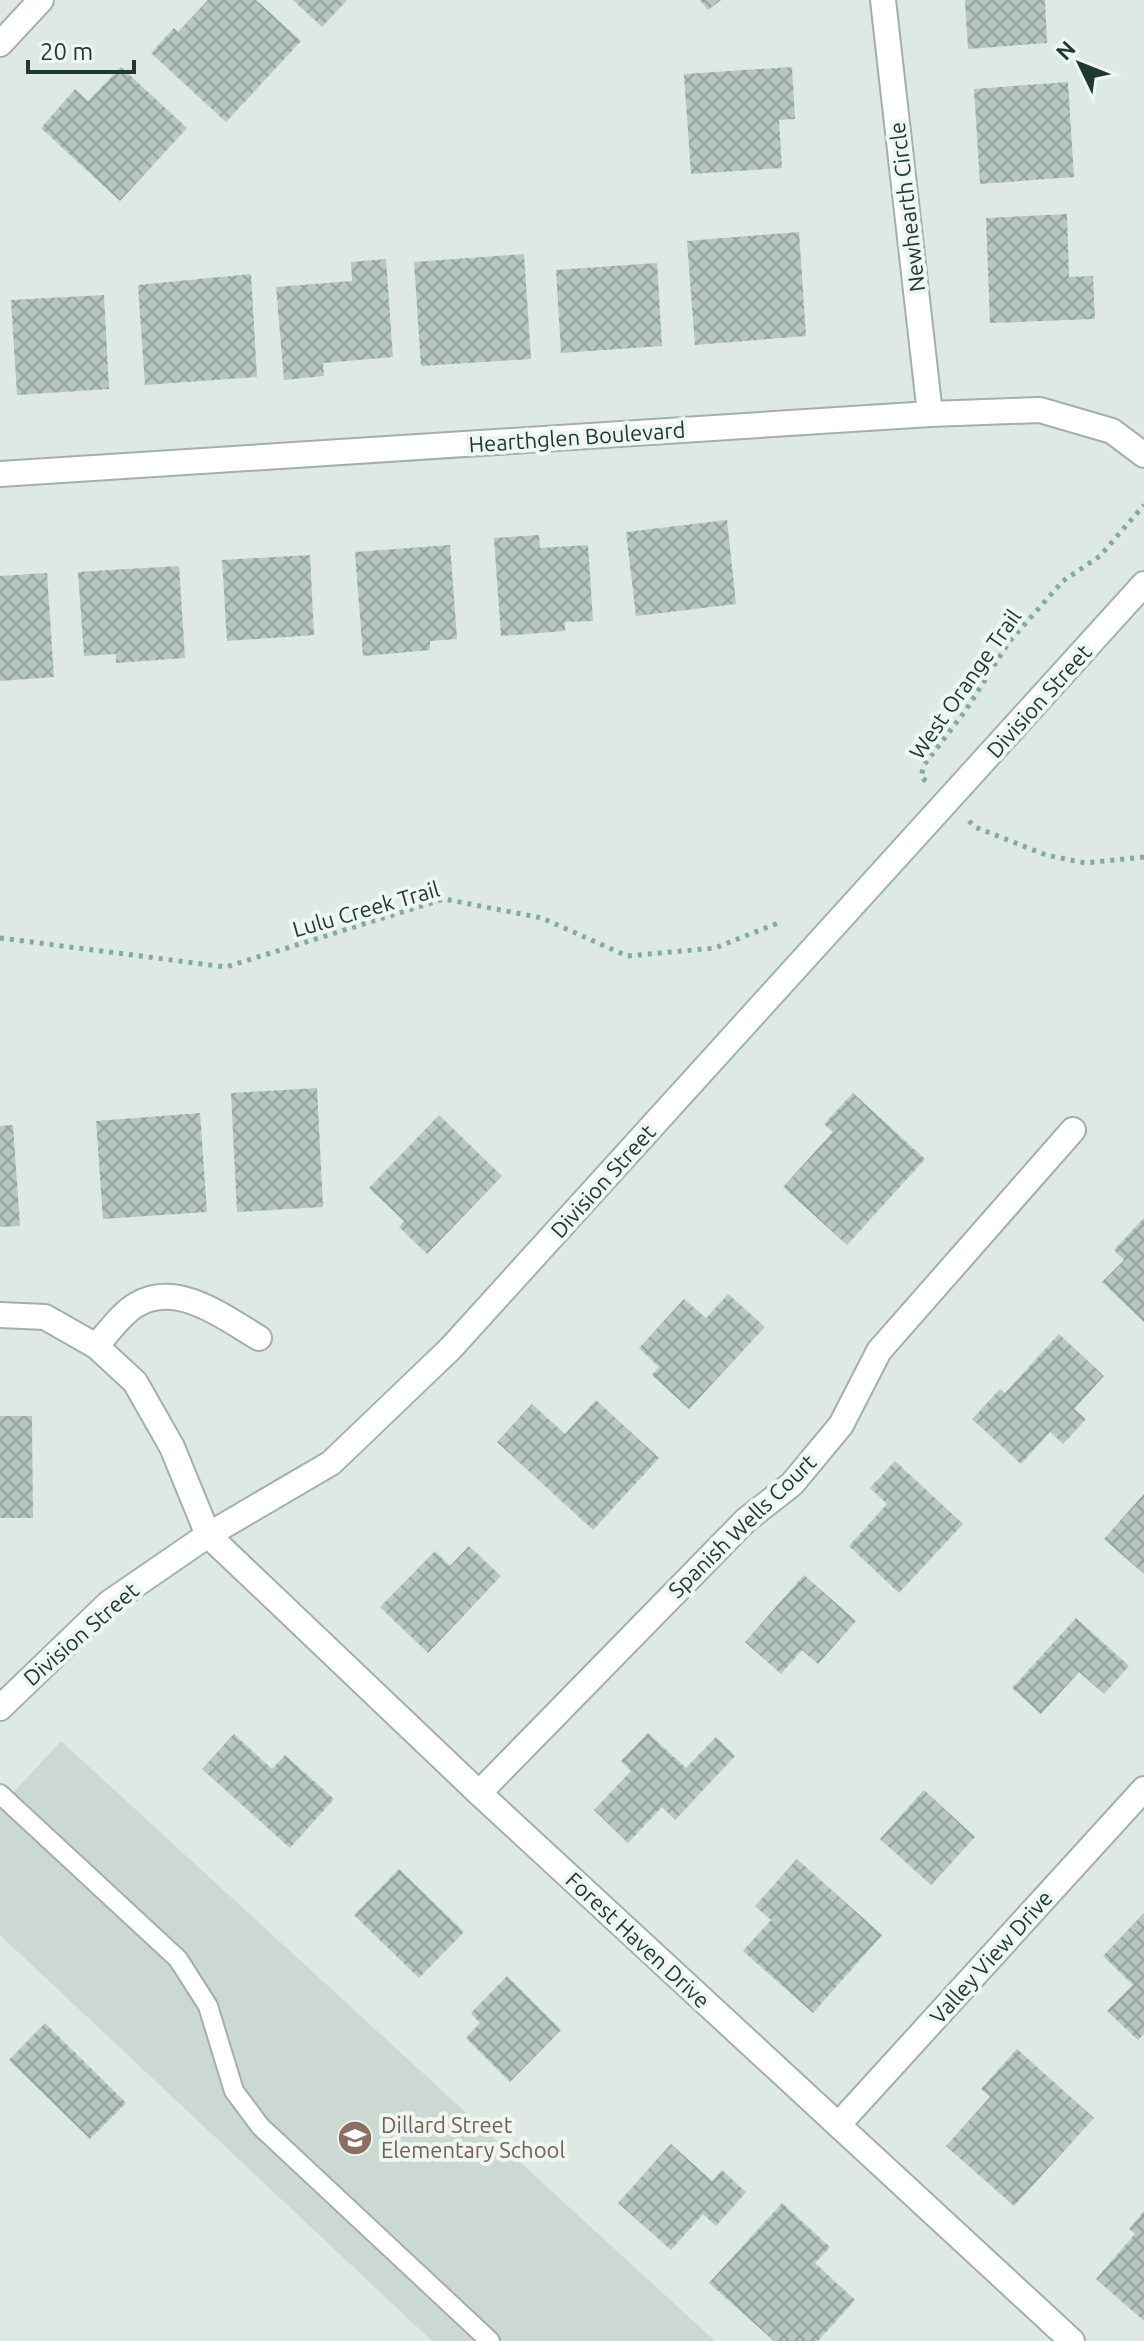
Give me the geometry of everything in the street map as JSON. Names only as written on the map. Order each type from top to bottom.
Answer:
[{"type":"street","points":[[0,44],[41,0]]},
{"type":"street","name":"Newhearth Circle","points":[[883,0],[930,414]]},
{"type":"street","name":"Hearthglen Boulevard","points":[[0,474],[930,414],[1040,410],[1112,431],[1144,455]]},
{"type":"street","name":"Division Street","points":[[0,1708],[109,1603],[208,1535],[331,1463],[451,1348],[1144,584]]},
{"type":"street","name":"Spanish Wells Court","points":[[479,1793],[746,1520],[792,1484],[841,1425],[879,1351],[1073,1130]]},
{"type":"street","points":[[96,1346],[136,1305],[163,1297],[201,1304],[259,1338]]},
{"type":"street","points":[[0,1315],[45,1317],[96,1346],[135,1382],[172,1447],[208,1535]]},
{"type":"street","name":"Forest Haven Drive","points":[[208,1535],[479,1793],[1072,2341]]},
{"type":"street","name":"Valley View Drive","points":[[838,2125],[1144,1789]]},
{"type":"lane","points":[[0,1794],[178,1959],[208,2006],[234,2091],[260,2126],[490,2341]]},
{"type":"path","name":"West Orange Trail","points":[[926,781],[921,777],[924,765],[966,710],[1009,642],[1063,581],[1100,556],[1144,505]]},
{"type":"path","points":[[966,818],[975,827],[1046,855],[1085,863],[1144,857]]},
{"type":"path","name":"Lulu Creek Trail","points":[[0,938],[226,967],[444,899],[542,918],[627,956],[715,948],[778,923]]},
{"type":"shaded area","name":"Dillard Street Elementary School","points":[[61,1741],[715,2341],[432,2341],[0,1935],[0,1807]]},
{"type":"building","points":[[208,0],[256,0],[301,41],[226,122],[151,53],[174,28],[178,32]]},
{"type":"building","points":[[293,0],[347,0],[322,27]]},
{"type":"building","points":[[700,0],[721,0],[708,10]]},
{"type":"building","points":[[965,0],[1045,0],[1047,43],[968,49]]},
{"type":"building","points":[[121,67],[187,128],[120,201],[41,128],[75,89],[88,101]]},
{"type":"building","points":[[792,67],[795,119],[779,120],[782,168],[691,174],[684,74]]},
{"type":"building","points":[[1068,82],[1074,177],[980,184],[974,89]]},
{"type":"building","points":[[1067,214],[1069,277],[1093,276],[1095,319],[990,323],[986,218]]},
{"type":"building","points":[[799,232],[806,336],[695,345],[687,241]]},
{"type":"building","points":[[524,254],[531,359],[421,366],[414,262]]},
{"type":"building","points":[[386,259],[393,357],[323,363],[324,376],[284,380],[276,287],[352,281],[351,262]]},
{"type":"building","points":[[657,263],[662,346],[561,353],[556,270]]},
{"type":"building","points":[[251,274],[257,377],[145,385],[138,285]]},
{"type":"building","points":[[104,295],[109,389],[17,395],[11,300]]},
{"type":"building","points":[[727,520],[736,604],[636,616],[626,532]]},
{"type":"building","points":[[539,535],[540,548],[588,545],[593,621],[565,622],[565,631],[501,636],[494,538]]},
{"type":"building","points":[[450,545],[457,639],[430,641],[430,650],[363,656],[355,552]]},
{"type":"building","points":[[310,555],[314,635],[227,641],[222,560]]},
{"type":"building","points":[[179,566],[185,658],[116,663],[116,654],[84,656],[78,572]]},
{"type":"building","points":[[47,573],[54,677],[0,681],[0,576]]},
{"type":"building","points":[[317,1088],[323,1207],[237,1212],[231,1093]]},
{"type":"building","points":[[853,1093],[925,1159],[847,1245],[783,1187],[833,1132],[824,1124]]},
{"type":"building","points":[[200,1113],[207,1212],[103,1219],[96,1121]]},
{"type":"building","points":[[439,1115],[502,1176],[427,1254],[399,1227],[404,1221],[369,1188]]},
{"type":"building","points":[[13,1125],[20,1226],[0,1227],[0,1126]]},
{"type":"building","points":[[1144,1218],[1144,1322],[1102,1282],[1124,1260],[1114,1250]]},
{"type":"building","points":[[728,1294],[765,1327],[689,1409],[652,1375],[659,1367],[639,1348],[684,1299],[706,1318]]},
{"type":"building","points":[[1059,1334],[1104,1376],[1074,1409],[1086,1419],[1063,1444],[1050,1432],[1021,1464],[972,1419],[1000,1389],[1005,1393]]},
{"type":"building","points":[[596,1400],[659,1458],[593,1530],[497,1442],[532,1404],[565,1434]]},
{"type":"building","points":[[0,1416],[32,1416],[33,1518],[0,1518]]},
{"type":"building","points":[[895,1461],[963,1524],[899,1593],[849,1546],[887,1504],[870,1488]]},
{"type":"building","points":[[1144,1494],[1144,1574],[1104,1539]]},
{"type":"building","points":[[469,1546],[501,1576],[428,1653],[380,1607],[435,1551],[450,1566]]},
{"type":"building","points":[[804,1575],[856,1621],[818,1664],[802,1650],[781,1674],[745,1642]]},
{"type":"building","points":[[1076,1618],[1129,1666],[1104,1694],[1079,1672],[1041,1714],[1012,1688]]},
{"type":"building","points":[[648,1733],[686,1768],[716,1737],[735,1756],[675,1820],[662,1807],[628,1843],[594,1810],[631,1771],[621,1761]]},
{"type":"building","points":[[234,1734],[272,1769],[285,1755],[334,1799],[290,1848],[202,1769]]},
{"type":"building","points":[[924,1790],[975,1837],[931,1885],[880,1839]]},
{"type":"building","points":[[797,1859],[882,1935],[813,2013],[743,1951],[771,1920],[755,1906]]},
{"type":"building","points":[[399,1869],[464,1932],[419,1978],[354,1915]]},
{"type":"building","points":[[1144,1913],[1144,2034],[1138,2040],[1107,2011],[1133,1985],[1103,1956]]},
{"type":"building","points":[[507,1976],[561,2030],[510,2082],[466,2038],[480,2023],[471,2013]]},
{"type":"building","points":[[45,2023],[126,2103],[90,2139],[9,2060]]},
{"type":"building","points":[[1017,2049],[1094,2118],[1014,2206],[946,2146],[990,2097],[981,2089]]},
{"type":"building","points":[[671,2144],[712,2181],[722,2170],[746,2192],[716,2226],[703,2214],[671,2250],[618,2203]]},
{"type":"building","points":[[782,2203],[830,2247],[815,2263],[855,2300],[818,2341],[774,2341],[709,2283]]},
{"type":"building","points":[[1144,2211],[1144,2321],[1096,2279],[1135,2234],[1129,2229]]},
{"type":"place","name":"Dillard Street Elementary School","points":[[355,2138]]}]
